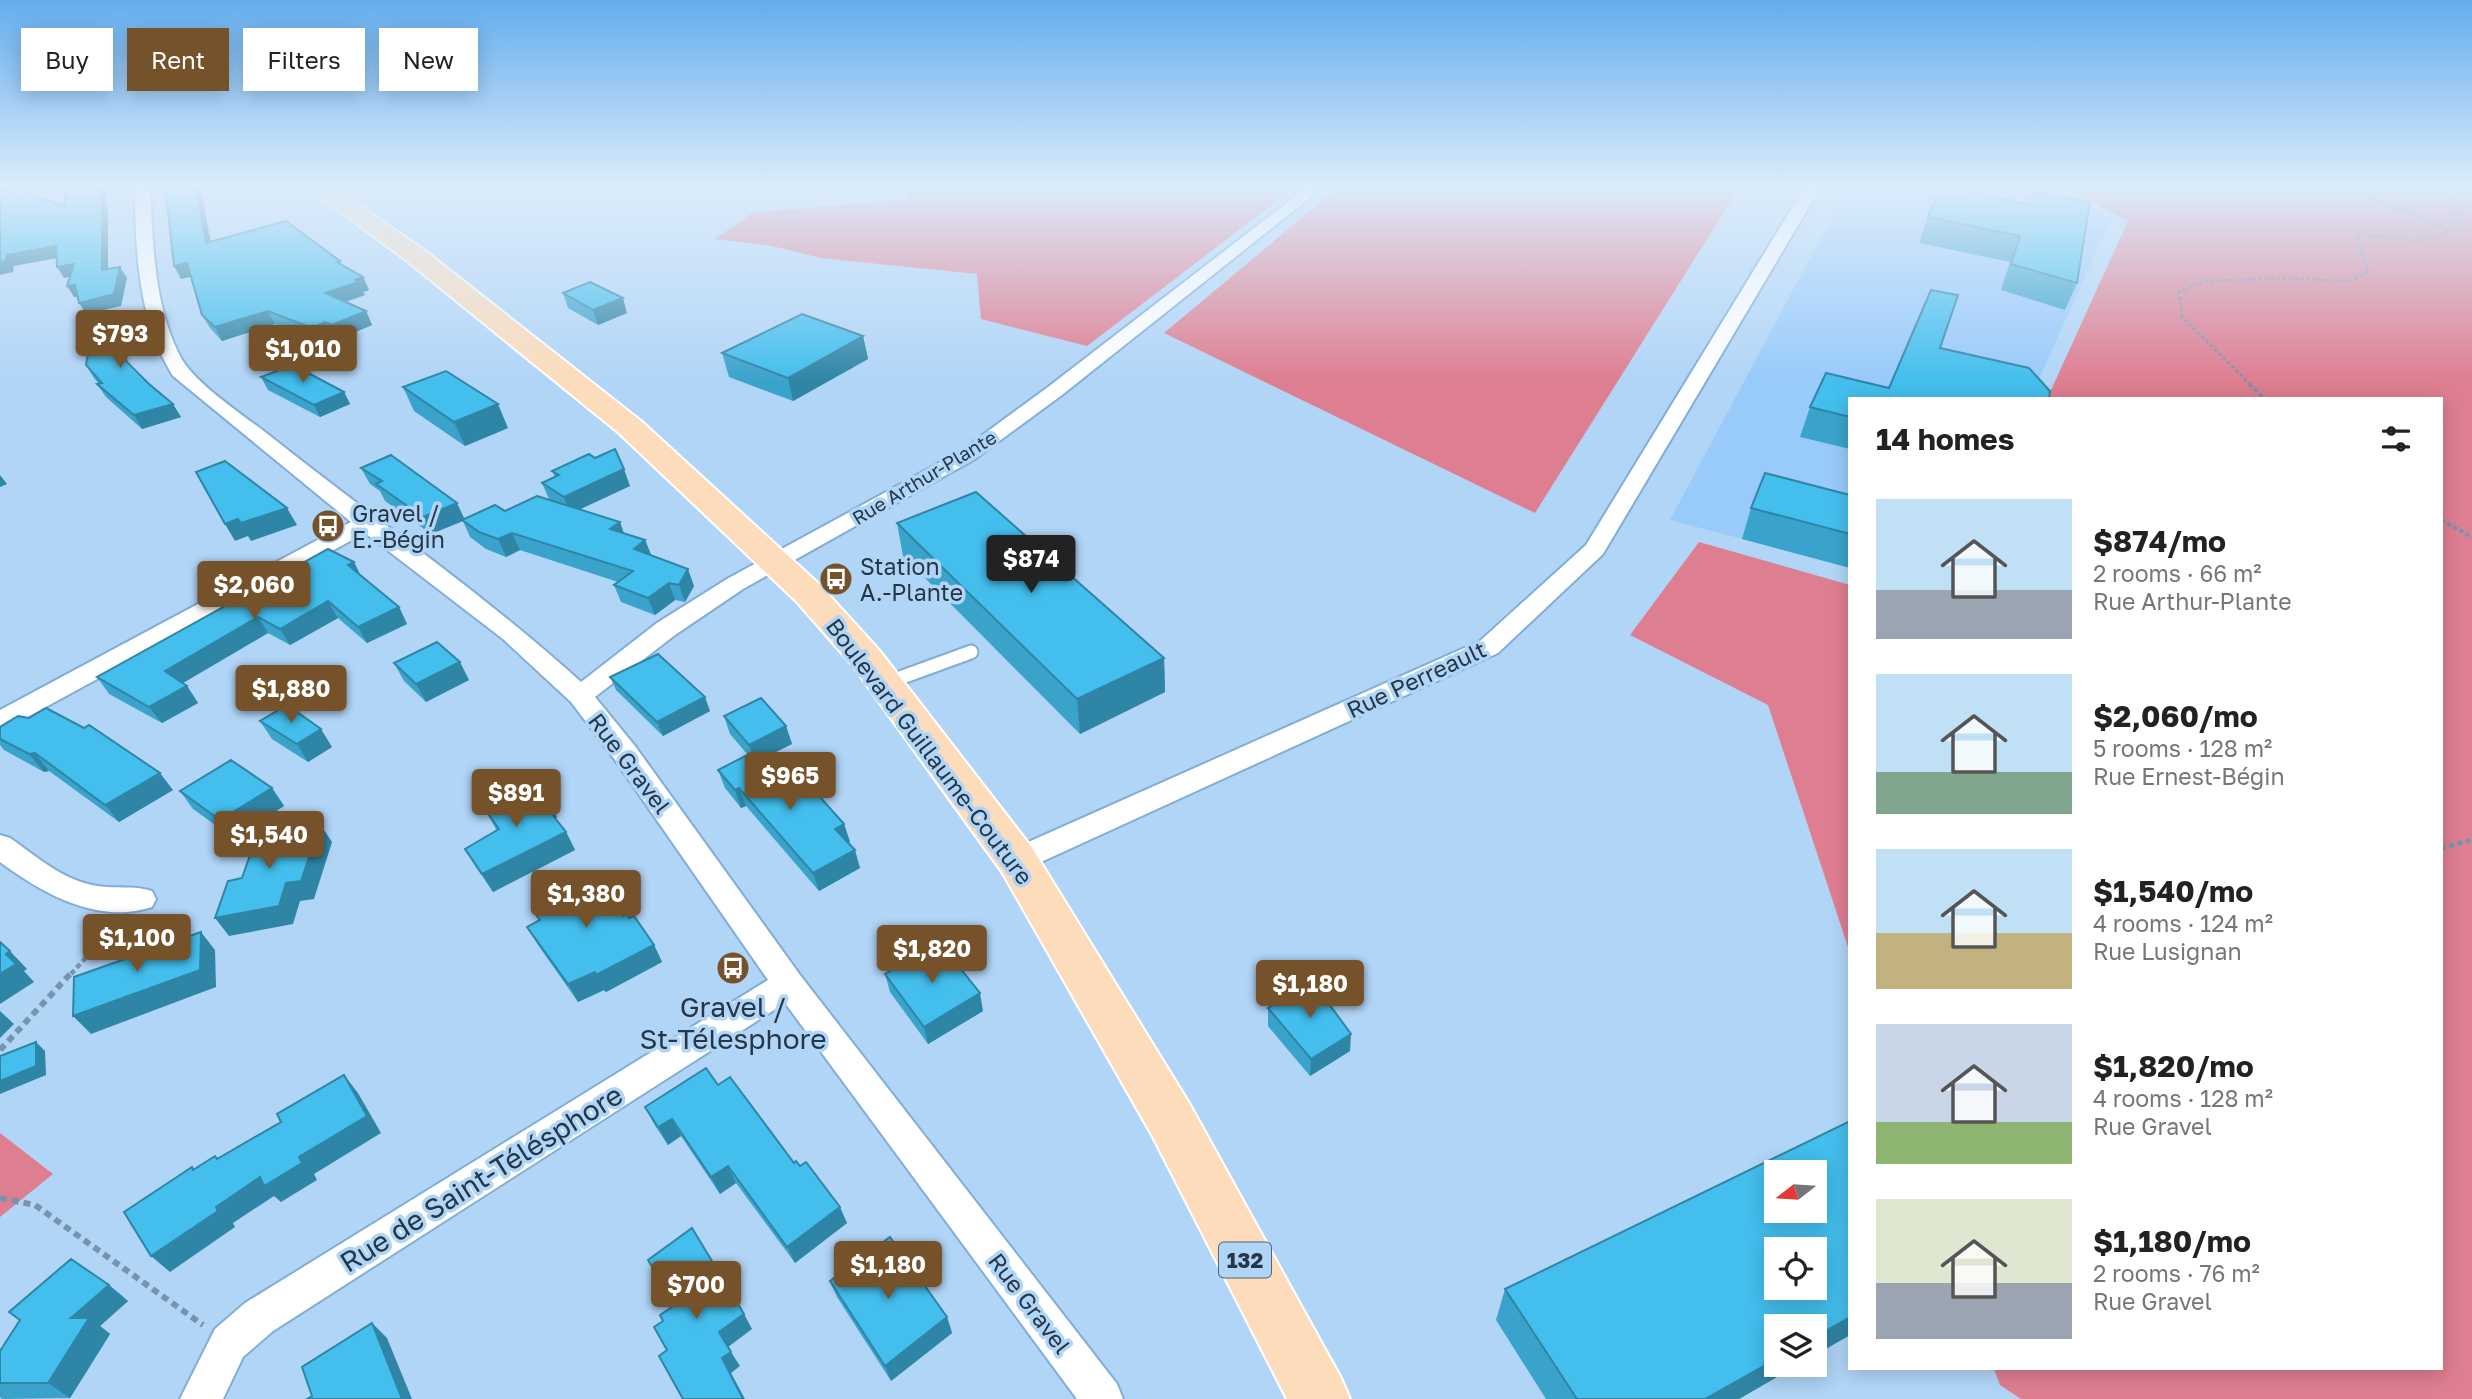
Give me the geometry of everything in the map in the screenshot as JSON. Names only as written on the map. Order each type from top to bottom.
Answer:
[{"type":"main road","name":"Boulevard Guillaume-Couture","points":[[407,250],[620,419],[777,562],[808,593],[886,683],[1017,860],[1171,1120],[1320,1399]]},
{"type":"street","name":"Rue Gravel","points":[[148,250],[151,291],[163,341],[172,362],[183,376],[366,523],[512,633],[580,696],[625,753],[789,984],[1102,1399]]},
{"type":"street","name":"Rue Arthur-Plante","points":[[580,696],[615,667],[735,584],[968,455],[1235,250]]},
{"type":"street","name":"Rue Perreault","points":[[1017,860],[1489,647],[1595,550],[1775,250]]},
{"type":"street","points":[[0,722],[366,523]]},
{"type":"street","points":[[0,846],[56,887],[85,897],[111,901],[141,899]]},
{"type":"street","name":"Rue de Saint-Télésphore","points":[[201,1399],[229,1343],[259,1317],[789,984]]},
{"type":"lane","points":[[886,683],[971,652]]},
{"type":"path","points":[[2263,397],[2182,317],[2179,292],[2204,281],[2283,278],[2351,281],[2368,271],[2362,250]]},
{"type":"path","points":[[2443,521],[2472,537]]},
{"type":"path","points":[[2443,847],[2472,840]]},
{"type":"path","points":[[0,1050],[141,899]]},
{"type":"path","points":[[0,1198],[35,1205],[229,1343]]},
{"type":"shaded area","points":[[790,250],[1212,250],[1087,346],[981,319],[977,274],[821,258]]},
{"type":"shaded area","points":[[1263,250],[1700,250],[1535,513],[1164,333]]},
{"type":"shaded area","points":[[1814,250],[2097,250],[2031,397],[1848,397],[1848,566],[1670,520]]},
{"type":"shaded area","points":[[2115,250],[2472,250],[2472,1399],[2021,1399],[2000,1385],[1994,1370],[2443,1370],[2443,397],[2048,397]]},
{"type":"shaded area","points":[[1699,542],[1848,584],[1848,947],[1768,705],[1630,635]]},
{"type":"shaded area","points":[[0,1133],[53,1174],[0,1217]]},
{"type":"building","points":[[0,250],[33,250],[7,255],[6,261],[0,262]]},
{"type":"building","points":[[56,250],[102,250],[102,270],[120,267],[114,294],[79,303],[75,285],[67,286],[74,264],[57,267]]},
{"type":"building","points":[[172,250],[326,250],[340,261],[337,262],[363,277],[355,280],[359,282],[325,293],[366,311],[332,325],[325,322],[312,328],[268,311],[215,327],[202,315],[187,263],[174,266]]},
{"type":"building","points":[[2015,250],[2082,250],[2077,283],[2011,264]]},
{"type":"building","points":[[590,282],[623,298],[593,310],[563,293]]},
{"type":"building","points":[[1931,290],[1958,295],[1940,348],[2029,368],[2050,391],[2049,397],[1848,397],[1848,416],[1810,407],[1826,373],[1889,388]]},
{"type":"building","points":[[122,314],[118,353],[173,404],[134,415],[97,384],[102,383],[86,365],[94,320]]},
{"type":"building","points":[[802,314],[863,336],[788,378],[722,353]]},
{"type":"building","points":[[293,365],[344,392],[314,405],[261,377]]},
{"type":"building","points":[[446,371],[498,404],[454,422],[403,387]]},
{"type":"building","points":[[615,449],[624,469],[564,497],[542,483],[559,475],[552,471],[589,454],[595,458]]},
{"type":"building","points":[[391,455],[457,503],[423,517],[376,484],[382,481],[361,468]]},
{"type":"building","points":[[225,461],[287,508],[241,523],[238,519],[225,524],[196,472]]},
{"type":"building","points":[[1765,473],[1848,494],[1848,533],[1751,508]]},
{"type":"building","points":[[976,492],[1164,658],[1077,699],[897,523]]},
{"type":"building","points":[[537,496],[620,522],[610,529],[645,540],[634,549],[688,569],[679,585],[669,583],[648,598],[614,585],[633,571],[512,533],[498,539],[479,532],[462,520],[495,505],[505,511]]},
{"type":"building","points":[[328,549],[354,562],[348,565],[399,607],[358,627],[328,601],[280,629],[258,617],[165,671],[187,686],[149,707],[97,677]]},
{"type":"building","points":[[437,642],[460,662],[416,684],[394,663]]},
{"type":"building","points":[[658,654],[705,697],[657,722],[610,677]]},
{"type":"building","points":[[761,698],[786,726],[749,745],[724,716]]},
{"type":"building","points":[[287,705],[321,729],[297,744],[260,721]]},
{"type":"building","points":[[46,708],[84,728],[89,725],[160,773],[105,805],[35,753],[29,754],[0,739],[0,727],[18,716],[29,718]]},
{"type":"building","points":[[757,750],[795,794],[812,788],[844,824],[835,829],[855,850],[813,873],[739,788],[735,790],[718,770]]},
{"type":"building","points":[[231,760],[272,788],[220,820],[180,791]]},
{"type":"building","points":[[536,783],[548,799],[543,803],[566,832],[482,874],[465,849],[499,829],[484,808]]},
{"type":"building","points":[[320,824],[301,881],[286,883],[279,906],[215,918],[228,881],[242,878],[257,835]]},
{"type":"building","points":[[588,872],[623,916],[634,916],[654,945],[596,975],[595,972],[568,984],[527,927],[540,920],[534,912],[546,905],[540,897]]},
{"type":"building","points":[[201,932],[200,970],[73,1016],[74,977]]},
{"type":"building","points":[[0,942],[10,951],[6,954],[16,964],[0,974]]},
{"type":"building","points":[[940,943],[980,993],[924,1027],[885,974]]},
{"type":"building","points":[[1313,982],[1351,1034],[1311,1059],[1268,1008]]},
{"type":"building","points":[[36,1042],[36,1066],[0,1081],[0,1056]]},
{"type":"building","points":[[706,1068],[718,1085],[730,1077],[794,1163],[796,1161],[800,1166],[806,1162],[840,1207],[787,1247],[728,1166],[711,1177],[672,1119],[658,1127],[645,1107]]},
{"type":"building","points":[[344,1075],[367,1116],[299,1157],[302,1163],[264,1186],[260,1177],[216,1207],[218,1211],[151,1256],[124,1212],[192,1167],[193,1170],[215,1156],[217,1159],[281,1122],[277,1114]]},
{"type":"building","points":[[1848,1122],[1848,1318],[1827,1330],[1827,1314],[1764,1314],[1764,1366],[1705,1399],[1577,1399],[1505,1289],[1764,1163],[1764,1223],[1827,1223],[1827,1160],[1770,1160]]},
{"type":"building","points":[[692,1228],[744,1314],[719,1332],[731,1352],[722,1358],[743,1399],[683,1399],[659,1356],[667,1350],[654,1327],[663,1321],[660,1315],[675,1305],[648,1260]]},
{"type":"building","points":[[890,1237],[947,1317],[885,1366],[830,1281]]},
{"type":"building","points":[[71,1259],[109,1285],[71,1318],[89,1318],[48,1383],[0,1383],[0,1351],[20,1320],[9,1312]]},
{"type":"building","points":[[372,1323],[402,1399],[307,1399],[312,1396],[302,1367]]},
{"type":"place","name":"Gravel / E.-Bégin","points":[[328,526]]},
{"type":"place","name":"Station A.-Plante","points":[[836,579]]},
{"type":"place","name":"Gravel / St-Télesphore","points":[[733,968]]}]
